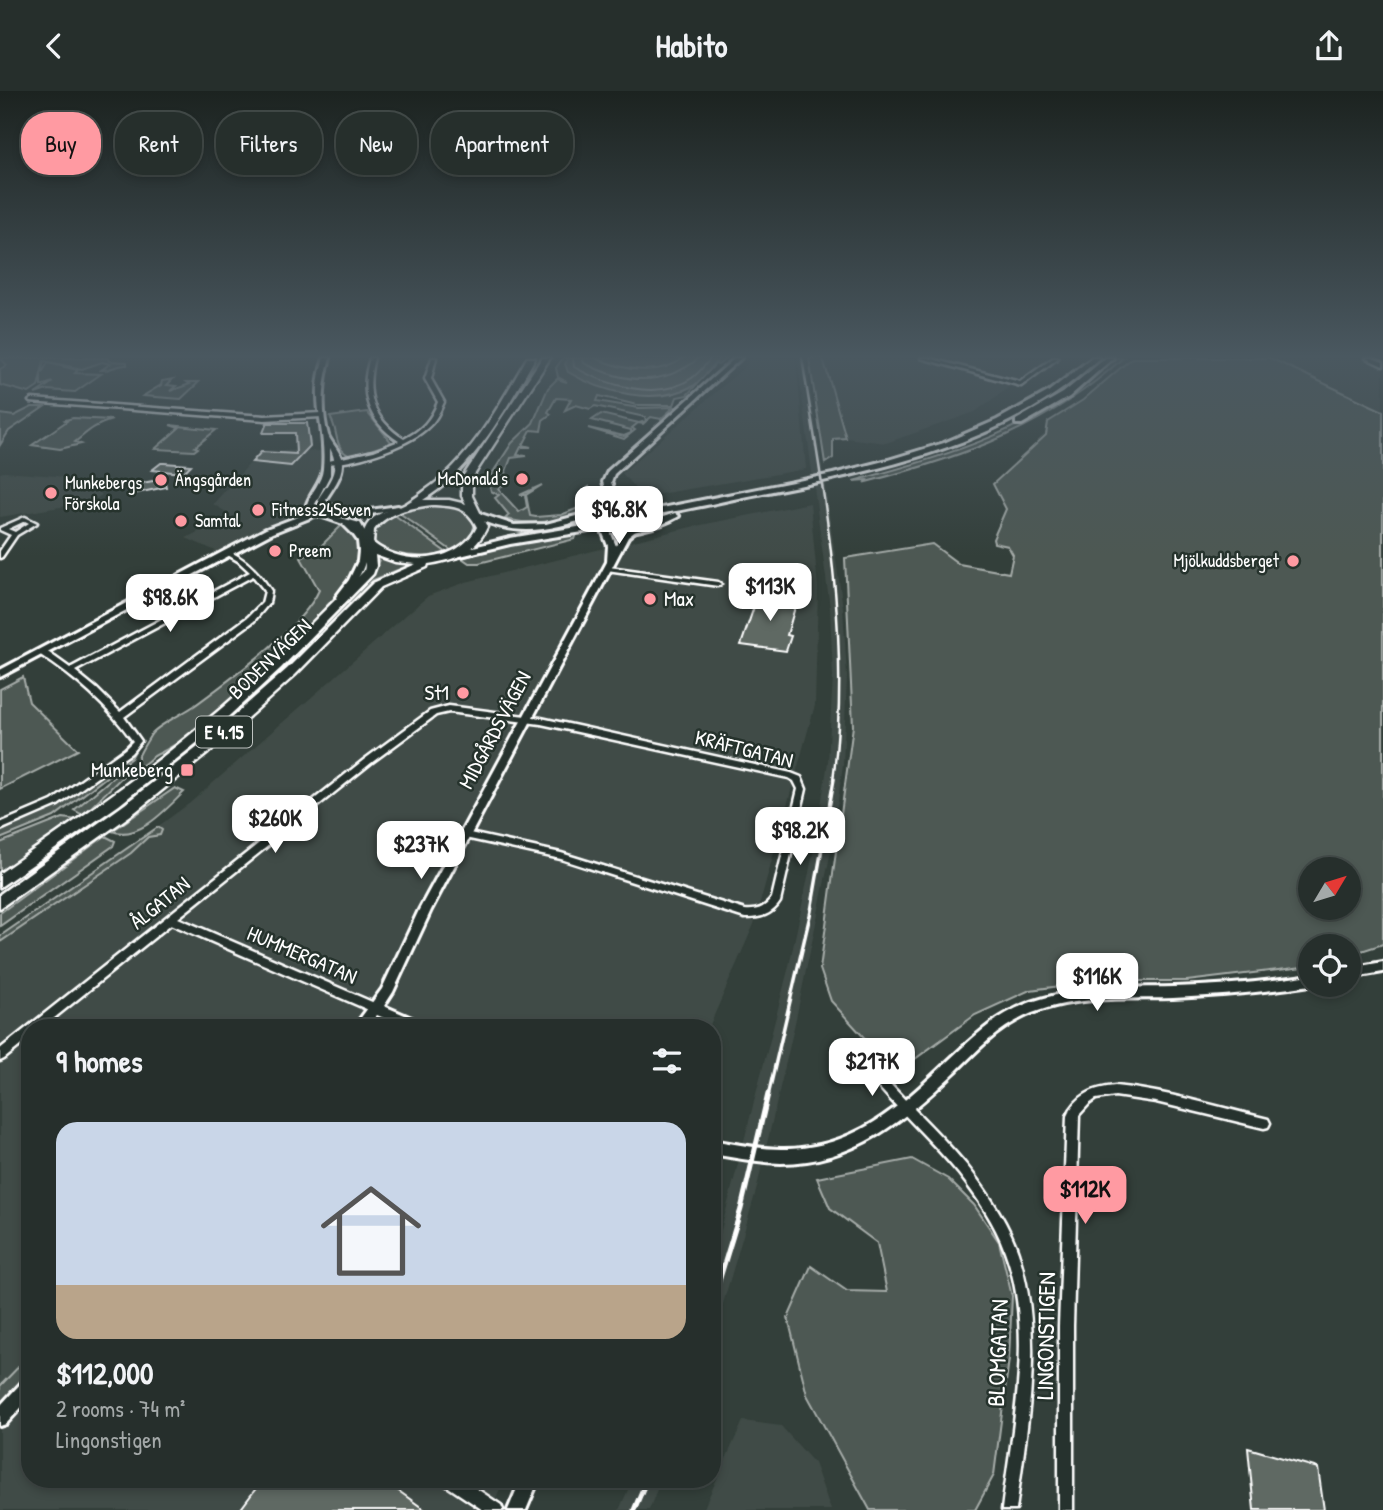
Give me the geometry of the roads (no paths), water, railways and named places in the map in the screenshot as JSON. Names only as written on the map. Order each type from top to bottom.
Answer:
[{"type":"main road","points":[[488,424],[431,493],[374,522],[368,530],[368,543],[375,552],[412,562],[446,557],[510,541],[603,527],[622,531],[682,514],[862,476],[944,452],[1011,424]]},
{"type":"main road","points":[[477,515],[467,496],[467,478],[502,424]]},
{"type":"main road","points":[[401,507],[448,503],[499,526],[521,529],[551,526],[615,509],[662,511],[821,478],[933,448],[990,424]]},
{"type":"main road","points":[[636,528],[644,519],[639,512]]},
{"type":"main road","points":[[602,513],[598,520],[603,527]]},
{"type":"main road","name":"BODENVÄGEN","points":[[0,902],[130,809],[203,750],[291,672],[377,585],[446,557],[478,538],[482,527],[477,515]]},
{"type":"main road","name":"BODENVÄGEN","points":[[0,881],[171,757],[246,694],[369,572],[372,558],[368,543]]},
{"type":"street","points":[[323,424],[326,436],[324,479],[311,501],[318,512],[357,525],[368,543]]},
{"type":"street","points":[[383,424],[403,440]]},
{"type":"street","points":[[326,463],[380,451],[427,424]]},
{"type":"street","points":[[615,509],[607,482],[611,473],[665,424]]},
{"type":"street","points":[[326,436],[340,455],[333,482],[322,499],[328,508]]},
{"type":"street","points":[[0,674],[274,529],[328,508],[356,514],[401,507]]},
{"type":"street","points":[[329,610],[358,574],[363,559],[355,531],[335,518]]},
{"type":"street","points":[[603,527],[612,546],[610,567],[718,584]]},
{"type":"street","name":"MIDGÅRDSVÄGEN","points":[[366,1019],[389,988],[414,930],[625,536],[636,528]]},
{"type":"street","points":[[0,556],[15,534]]},
{"type":"street","points":[[120,716],[251,619],[265,603],[268,591],[244,562],[228,553]]},
{"type":"street","points":[[72,670],[254,573]]},
{"type":"street","points":[[0,827],[55,803],[100,772],[137,741],[120,716],[72,670],[42,652]]},
{"type":"street","name":"ÅLGATAN","points":[[45,1019],[433,713],[449,709],[526,719]]},
{"type":"street","name":"KRÄFTGATAN","points":[[465,835],[561,856],[745,914],[763,912],[777,899],[802,789],[798,779],[526,719]]},
{"type":"street","name":"HUMMERGATAN","points":[[170,919],[401,1019]]},
{"type":"street","points":[[1361,972],[1383,967]]},
{"type":"street","points":[[721,1148],[775,1156],[822,1154],[868,1136],[905,1110],[989,1032],[1011,1016],[1042,1004],[1092,996],[1273,986],[1298,982]]},
{"type":"street","points":[[0,1056],[21,1038]]},
{"type":"street","name":"BLOMGATAN","points":[[866,1064],[982,1195],[1008,1238],[1021,1275],[1027,1341],[1009,1510]]},
{"type":"street","name":"LINGONSTIGEN","points":[[1066,1510],[1066,1326],[1073,1116],[1080,1105],[1093,1095],[1121,1091],[1264,1123]]},
{"type":"street","points":[[0,1418],[21,1396]]},
{"type":"street","points":[[463,1488],[496,1510]]},
{"type":"street","points":[[517,1510],[526,1488]]},
{"type":"railway","points":[[812,424],[833,569],[837,621],[838,727],[833,780]]},
{"type":"railway","points":[[768,1096],[811,911],[834,779]]},
{"type":"railway","points":[[721,1275],[741,1209],[768,1094]]},
{"type":"railway","points":[[634,1510],[643,1488]]},
{"type":"place","name":"McDonald's","points":[[522,479]]},
{"type":"place","name":"Ängsgården","points":[[161,480]]},
{"type":"place","name":"Munkebergs Förskola","points":[[51,493]]},
{"type":"place","name":"Fitness24Seven","points":[[258,510]]},
{"type":"place","name":"Samtal","points":[[181,521]]},
{"type":"place","name":"Preem","points":[[275,551]]},
{"type":"place","name":"Mjölkuddsberget","points":[[1293,561]]},
{"type":"place","name":"Max","points":[[650,599]]},
{"type":"place","name":"St1","points":[[463,693]]},
{"type":"place","name":"Munkeberg","points":[[187,770]]}]
